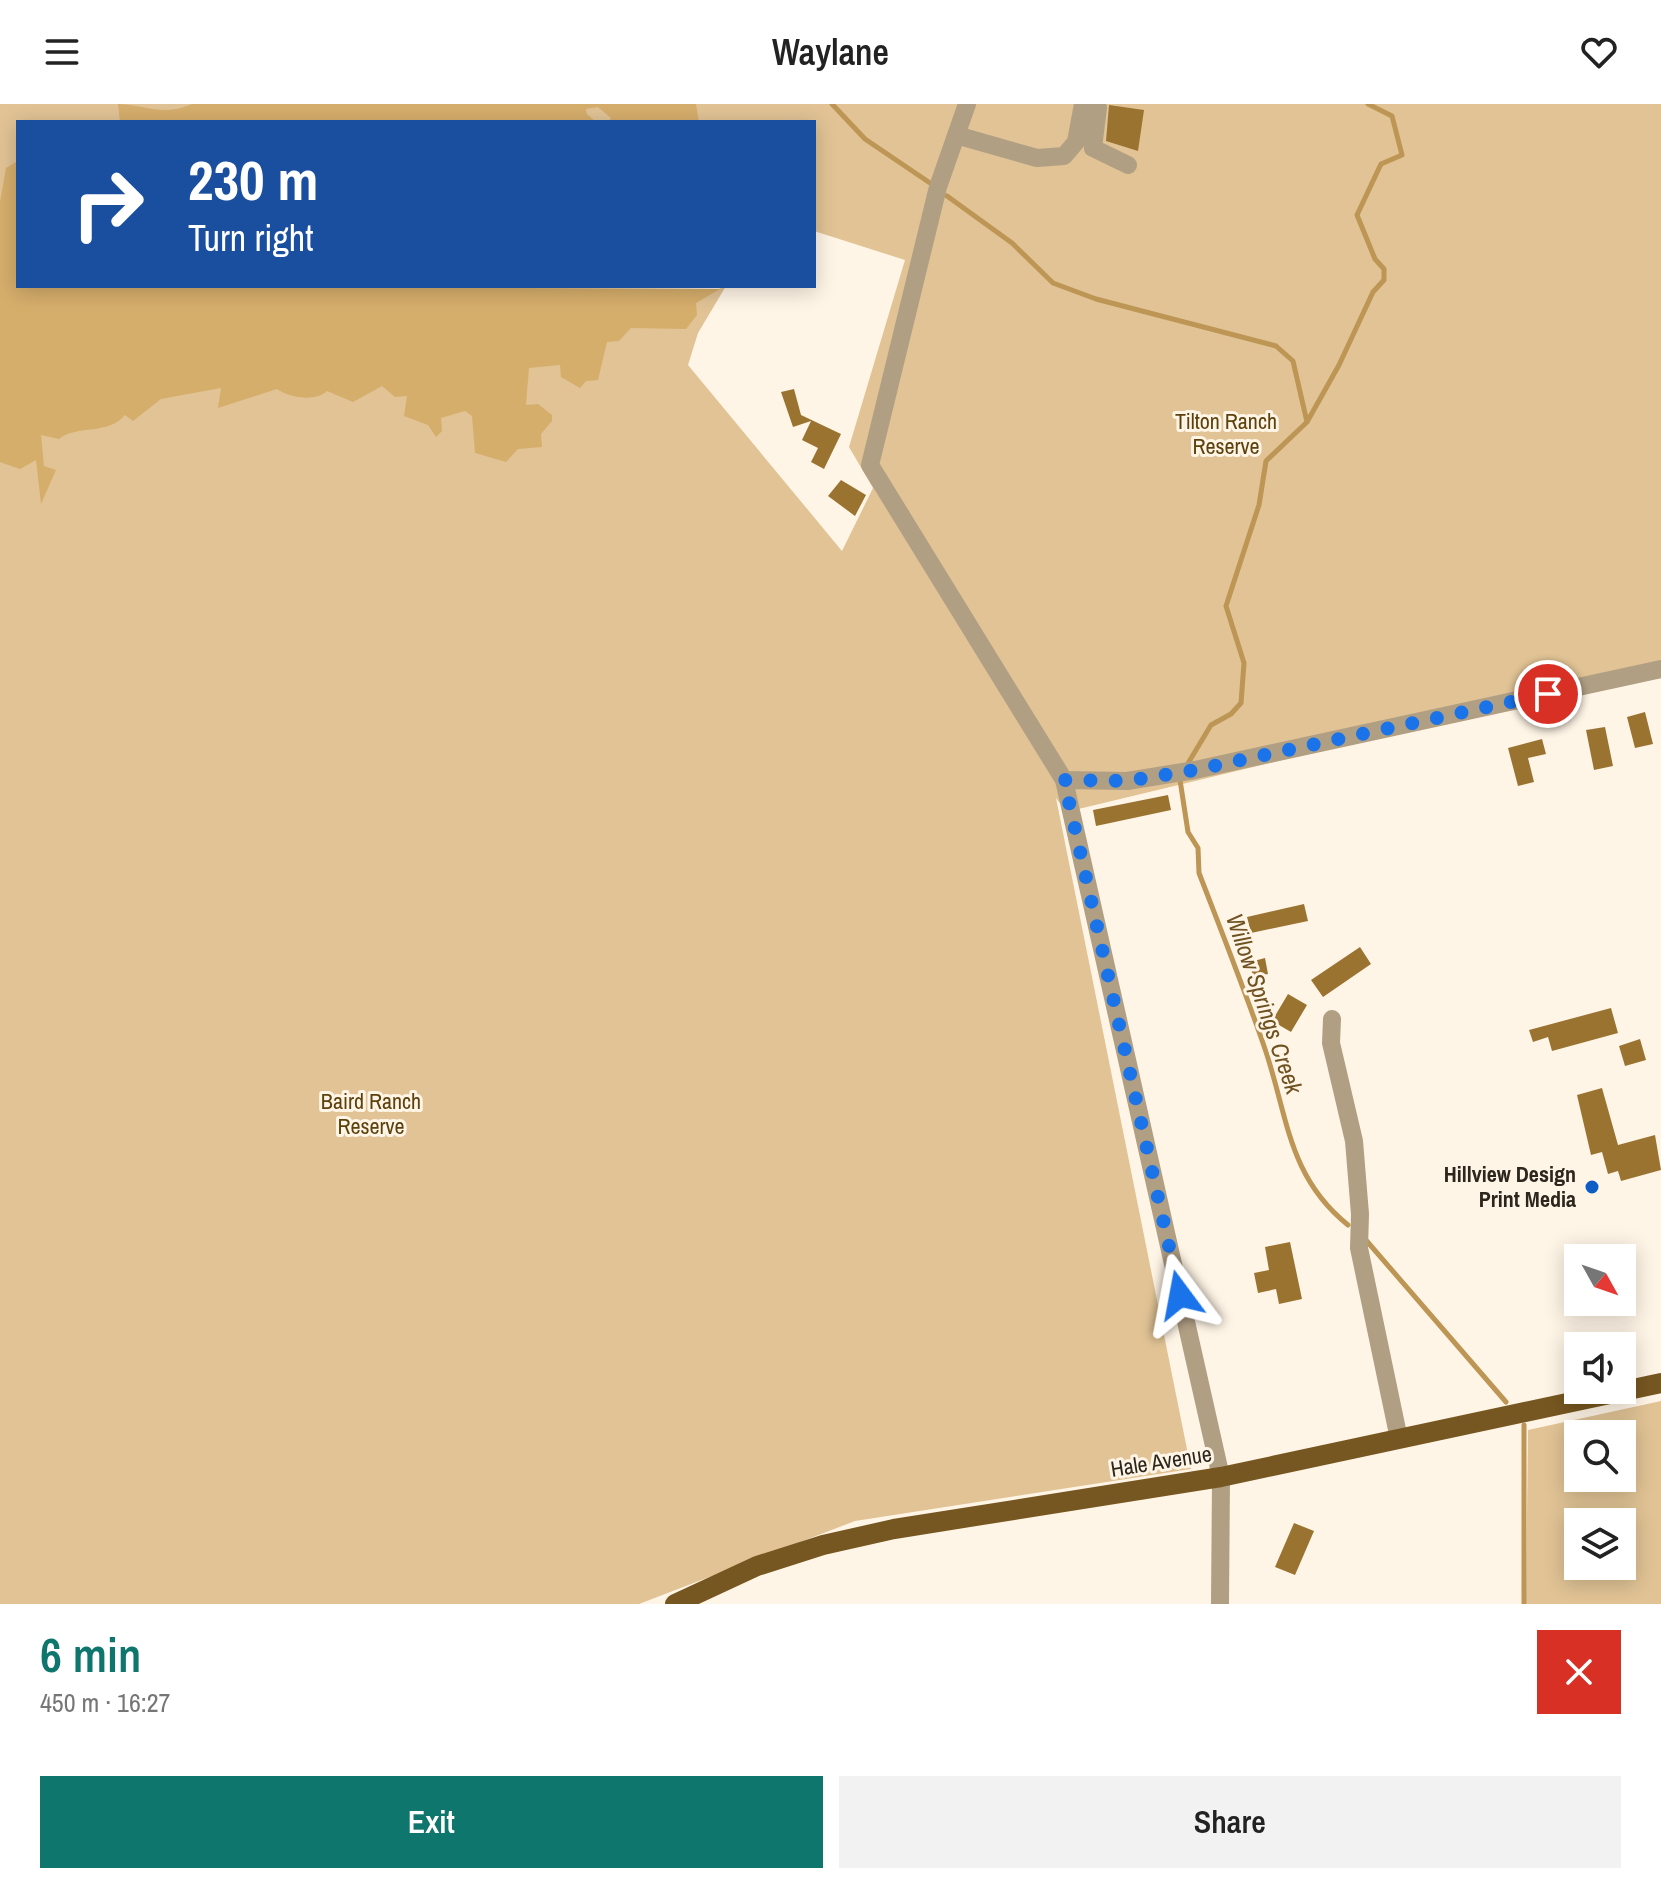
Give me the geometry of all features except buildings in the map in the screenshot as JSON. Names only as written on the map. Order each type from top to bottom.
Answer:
[{"type":"main road","name":"Hale Avenue","points":[[675,1604],[757,1566],[866,1535],[1221,1477],[1661,1383]]},
{"type":"street","points":[[967,104],[938,187],[870,465],[1064,780],[1221,1477],[1220,1604]]},
{"type":"street","points":[[956,135],[1037,158],[1064,156],[1076,142],[1083,104]]},
{"type":"street","points":[[1093,104],[1098,108],[1093,148],[1128,165]]},
{"type":"street","points":[[1064,780],[1127,781],[1195,770],[1661,669]]},
{"type":"street","points":[[1332,1019],[1331,1043],[1354,1141],[1360,1214],[1359,1248],[1399,1439]]},
{"type":"green space","points":[[0,104],[1661,104],[1661,669],[1066,812],[1056,798],[1191,1469],[855,1521],[639,1604],[0,1604]],"holes":[[[16,120],[816,120],[816,232],[905,260],[849,447],[873,488],[842,551],[688,365],[698,333],[725,288],[16,288]]]},
{"type":"green space","points":[[1661,1401],[1661,1604],[1526,1604],[1528,1430],[1564,1422],[1564,1492],[1636,1492],[1636,1420],[1574,1420]]},
{"type":"shaded area","points":[[118,104],[172,110],[192,104],[696,104],[699,120],[610,120],[611,118],[598,107],[586,109],[594,120],[120,120]]},
{"type":"shaded area","points":[[16,162],[16,288],[720,289],[696,303],[697,315],[686,329],[631,328],[619,341],[607,342],[598,380],[586,381],[580,388],[561,377],[560,365],[529,368],[526,405],[538,404],[552,415],[552,421],[541,434],[542,447],[518,449],[506,462],[475,453],[472,416],[465,411],[441,418],[442,431],[436,437],[428,425],[404,416],[407,396],[395,397],[382,386],[353,402],[327,391],[316,397],[302,398],[277,389],[218,408],[221,388],[161,399],[133,421],[125,415],[110,426],[75,432],[59,439],[41,435],[44,466],[56,470],[41,504],[36,460],[20,469],[0,462],[0,202],[6,168]]},
{"type":"waterway","points":[[832,104],[865,139],[933,185]]},
{"type":"waterway","name":"Willow Springs Creek","points":[[1187,765],[1211,725],[1231,714],[1241,703],[1244,663],[1226,606],[1259,505],[1266,461],[1307,422],[1339,365],[1373,292],[1384,280],[1384,269],[1375,259],[1357,215],[1381,164],[1402,155],[1392,116],[1368,104]]},
{"type":"waterway","points":[[947,196],[1012,243],[1053,283],[1096,299],[1276,346],[1293,361],[1307,422]]},
{"type":"waterway","name":"Willow Springs Creek","points":[[1180,780],[1188,832],[1198,848],[1199,873],[1264,1046],[1292,1143],[1313,1186],[1348,1225]]},
{"type":"waterway","name":"Willow Springs Creek","points":[[1365,1239],[1506,1402]]},
{"type":"waterway","name":"Willow Springs Creek","points":[[1524,1425],[1524,1604]]},
{"type":"place","name":"Hillview Design Print Media","points":[[1592,1187]]},
{"type":"route","points":[[1180,1295],[1064,780],[1127,781],[1195,770],[1548,694]]},
{"type":"park label","name":"Tilton Ranch Reserve","points":[[1226,434]]},
{"type":"park label","name":"Baird Ranch Reserve","points":[[371,1114]]}]
